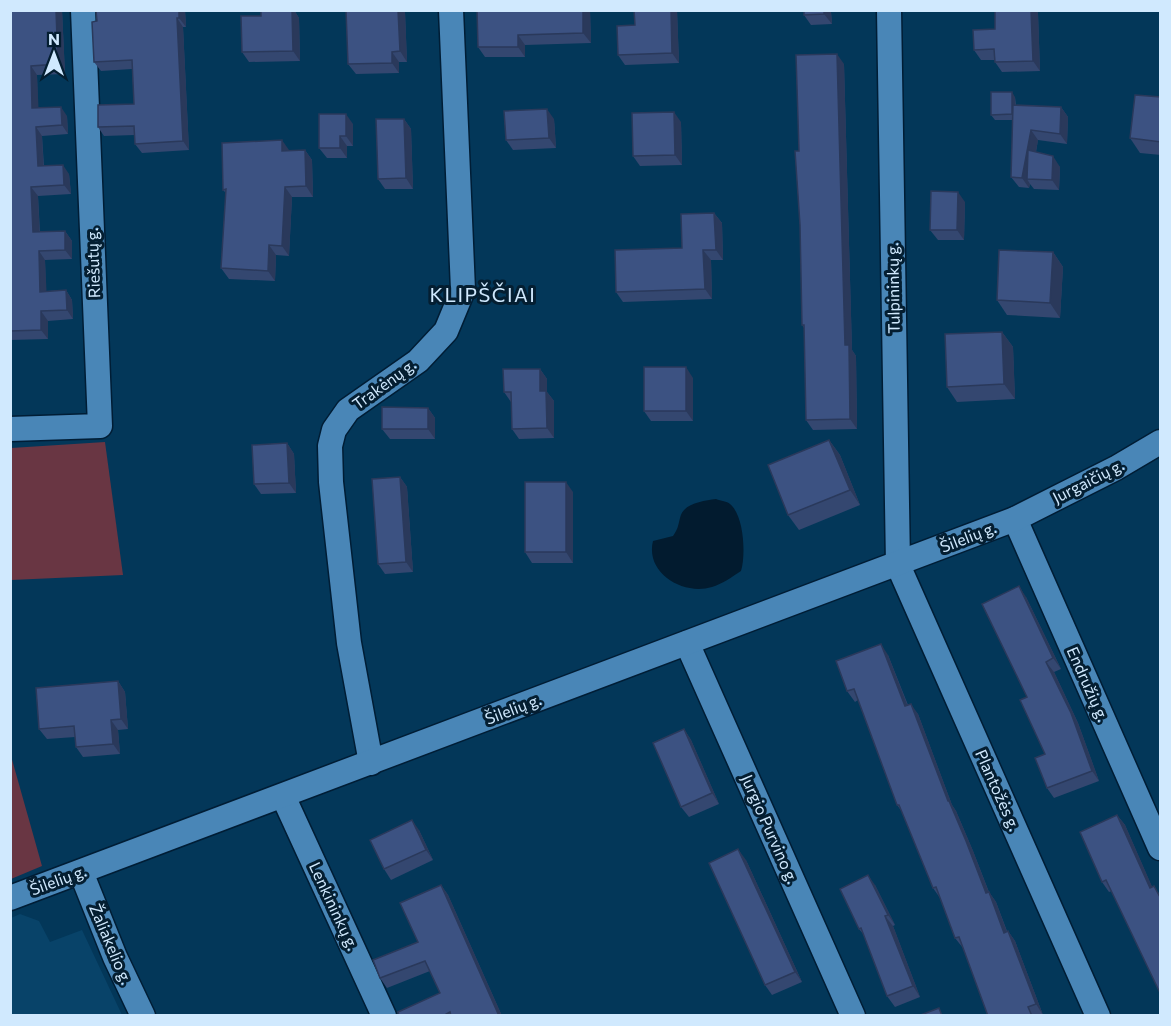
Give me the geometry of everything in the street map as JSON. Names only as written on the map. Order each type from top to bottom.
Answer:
[{"type":"street","name":"Riešutų g.","points":[[10,429],[100,426],[83,10]]},
{"type":"street","name":"Trakėnų g.","points":[[371,763],[350,643],[331,482],[330,446],[334,430],[348,410],[418,361],[446,331],[463,290],[451,10]]},
{"type":"street","name":"Tulpininkų g.","points":[[889,10],[898,565]]},
{"type":"street","name":"Jurgaičių g.","points":[[1015,519],[1116,468],[1161,442]]},
{"type":"street","name":"Šilelių g.","points":[[10,898],[1015,519]]},
{"type":"street","name":"Endružių g.","points":[[1015,519],[1161,848]]},
{"type":"street","name":"Plantožės g.","points":[[898,565],[1098,1016]]},
{"type":"street","name":"Jurgio Purvino g.","points":[[687,644],[853,1016]]},
{"type":"street","name":"Lenkininkų g.","points":[[284,796],[384,1016]]},
{"type":"street","name":"Žaliakelio g.","points":[[81,872],[115,957],[143,1016]]},
{"type":"shaded area","points":[[105,442],[123,575],[11,580],[11,448]]},
{"type":"shaded area","points":[[716,499],[730,504],[738,517],[743,536],[741,571],[712,587],[701,589],[678,585],[661,572],[655,563],[652,553],[653,541],[673,536],[682,513],[689,506]]},
{"type":"shaded area","points":[[11,756],[42,866],[10,879]]},
{"type":"shaded area","points":[[20,914],[39,921],[50,942],[82,930],[122,1015],[11,1015],[11,918]]},
{"type":"building","points":[[10,10],[56,10],[58,64],[31,66],[32,108],[61,107],[62,125],[36,127],[38,166],[63,165],[64,185],[31,187],[33,232],[65,231],[65,250],[39,251],[40,292],[66,290],[67,310],[41,311],[41,330],[10,331]]},
{"type":"building","points":[[96,10],[179,10],[179,18],[177,18],[183,141],[135,144],[134,126],[98,127],[98,105],[134,104],[132,60],[94,62],[92,22],[97,21]]},
{"type":"building","points":[[261,10],[292,10],[293,51],[242,52],[241,16],[261,16]]},
{"type":"building","points":[[346,10],[398,10],[400,51],[392,52],[392,63],[348,64]]},
{"type":"building","points":[[477,10],[583,10],[583,33],[518,35],[518,47],[478,47]]},
{"type":"building","points":[[634,10],[671,10],[672,53],[618,55],[617,26],[635,25]]},
{"type":"building","points":[[804,10],[824,10],[824,14],[804,15]]},
{"type":"building","points":[[995,10],[1031,10],[1033,61],[995,62],[994,49],[974,50],[973,30],[995,29]]},
{"type":"building","points":[[837,54],[845,345],[849,345],[850,419],[806,420],[800,225],[795,151],[799,151],[796,55]]},
{"type":"building","points":[[991,92],[1012,92],[1012,114],[991,115]]},
{"type":"building","points":[[1135,95],[1161,97],[1161,142],[1130,138]]},
{"type":"building","points":[[1013,105],[1061,107],[1060,134],[1031,130],[1022,178],[1011,177]]},
{"type":"building","points":[[547,109],[549,138],[506,140],[504,111]]},
{"type":"building","points":[[674,112],[675,155],[633,156],[632,113]]},
{"type":"building","points":[[319,114],[346,114],[346,136],[340,136],[340,148],[319,148]]},
{"type":"building","points":[[376,119],[404,119],[406,178],[378,179]]},
{"type":"building","points":[[282,140],[282,151],[305,150],[306,186],[285,187],[282,246],[269,245],[268,271],[221,268],[226,189],[223,190],[222,143]]},
{"type":"building","points":[[1028,150],[1053,156],[1052,180],[1027,179]]},
{"type":"building","points":[[931,191],[958,192],[957,230],[930,230]]},
{"type":"building","points":[[714,213],[716,250],[703,250],[705,289],[616,292],[615,250],[682,248],[681,214]]},
{"type":"building","points":[[999,250],[1053,252],[1050,303],[997,300]]},
{"type":"building","points":[[1002,332],[1004,384],[947,387],[945,334]]},
{"type":"building","points":[[644,367],[686,367],[686,411],[644,411]]},
{"type":"building","points":[[503,369],[540,369],[540,391],[546,391],[547,428],[512,429],[511,392],[504,392]]},
{"type":"building","points":[[382,407],[428,408],[428,429],[382,429]]},
{"type":"building","points":[[829,440],[850,490],[788,515],[768,465]]},
{"type":"building","points":[[287,443],[289,483],[254,484],[252,445]]},
{"type":"building","points":[[400,477],[406,562],[378,564],[372,479]]},
{"type":"building","points":[[525,482],[566,482],[566,552],[525,552]]},
{"type":"building","points":[[1019,586],[1053,658],[1046,662],[1071,713],[1092,771],[1047,788],[1035,758],[1045,754],[1020,700],[1027,697],[982,604]]},
{"type":"building","points":[[881,644],[905,706],[911,704],[986,893],[989,892],[1004,933],[1008,931],[1036,1004],[1028,1007],[1032,1016],[988,1016],[959,937],[955,938],[936,887],[933,888],[899,805],[897,805],[854,689],[847,691],[836,661]]},
{"type":"building","points":[[118,681],[121,719],[111,720],[113,744],[76,747],[74,726],[39,729],[36,688]]},
{"type":"building","points":[[684,729],[712,793],[681,807],[653,743]]},
{"type":"building","points":[[1117,815],[1150,888],[1154,886],[1161,899],[1161,995],[1106,880],[1102,882],[1080,832]]},
{"type":"building","points":[[412,820],[426,850],[384,869],[370,840]]},
{"type":"building","points":[[738,849],[795,972],[765,985],[709,863]]},
{"type":"building","points":[[868,875],[888,915],[885,916],[913,986],[887,996],[861,928],[859,929],[840,889]]},
{"type":"building","points":[[441,885],[499,1016],[451,1016],[450,1012],[443,1016],[399,1016],[398,1012],[440,993],[425,961],[380,978],[373,960],[418,942],[400,903]]},
{"type":"building","points":[[939,1008],[942,1016],[918,1016]]},
{"type":"district","name":"KLIPŠČIAI","points":[[483,295]]}]
